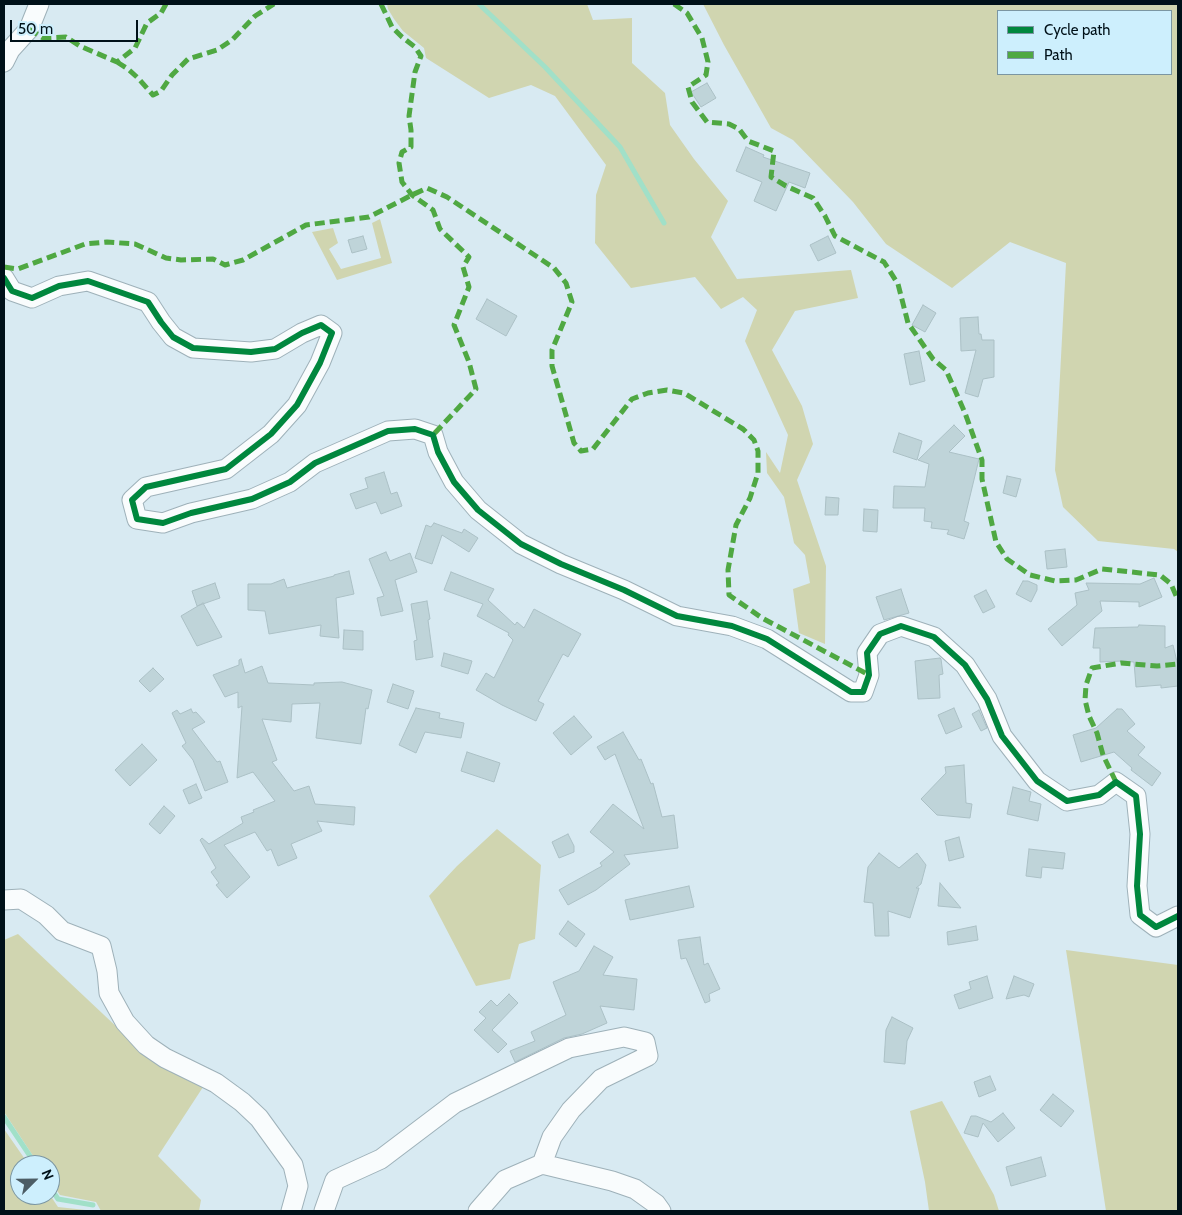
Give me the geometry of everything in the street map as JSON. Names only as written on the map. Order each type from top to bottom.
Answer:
[{"type":"street","points":[[4,62],[10,50],[29,29],[39,4]]},
{"type":"street","points":[[4,278],[12,291],[32,298],[58,286],[88,281],[148,302],[173,336],[193,348],[252,352],[275,349],[302,333],[321,325],[332,333],[320,362],[298,404],[271,434],[226,469],[146,487],[132,500],[137,519],[163,523],[192,513],[252,499],[290,482],[315,463],[388,431],[415,430],[433,435],[438,452],[454,482],[478,510],[521,544],[677,616],[732,626],[767,639],[851,692],[863,692],[869,675],[867,653],[880,634],[901,626],[934,637],[965,665],[987,699],[1002,736],[1037,781],[1067,801],[1099,795],[1116,782],[1136,796],[1140,834],[1137,886],[1140,915],[1156,927],[1178,916]]},
{"type":"street","points":[[4,900],[20,899],[46,914],[62,930],[101,946],[107,971],[109,993],[125,1022],[141,1040],[165,1058],[216,1083],[260,1118],[293,1165],[298,1186],[290,1211]]},
{"type":"street","points":[[324,1211],[335,1180],[381,1159],[455,1102],[569,1048],[624,1037],[645,1042],[648,1056],[601,1079],[571,1110],[552,1138],[542,1164]]},
{"type":"street","points":[[478,1211],[504,1180],[542,1164],[612,1181],[635,1189],[656,1204],[661,1211]]},
{"type":"green space","points":[[387,4],[587,4],[593,20],[632,18],[632,63],[665,93],[670,125],[694,159],[728,201],[711,237],[737,279],[851,270],[858,298],[795,311],[772,350],[802,406],[813,444],[797,480],[826,566],[825,644],[799,633],[793,589],[810,583],[805,555],[794,543],[784,497],[767,473],[766,452],[780,473],[788,435],[745,341],[757,310],[743,297],[721,309],[695,277],[631,288],[595,243],[596,195],[606,165],[555,96],[531,85],[489,98],[426,58],[424,48],[403,31],[388,9]]},
{"type":"green space","points":[[703,4],[1178,4],[1178,552],[1174,549],[1098,541],[1063,507],[1055,470],[1066,263],[1010,242],[952,288],[886,244],[853,202],[793,140],[771,128]]},
{"type":"green space","points":[[380,219],[392,263],[337,280],[312,232],[333,228],[338,243],[329,249],[341,269],[381,258],[372,223]]},
{"type":"green space","points":[[497,829],[541,865],[535,939],[519,944],[510,979],[476,986],[429,896],[457,866]]},
{"type":"green space","points":[[18,934],[120,1030],[205,1084],[158,1156],[201,1200],[199,1211],[101,1211],[96,1202],[60,1195],[60,1155],[32,1155],[4,1112],[4,940]]},
{"type":"green space","points":[[1066,950],[1178,965],[1178,1211],[1106,1211]]},
{"type":"green space","points":[[942,1101],[994,1195],[999,1211],[929,1211],[910,1111]]},
{"type":"green space","points":[[4,1129],[22,1155],[10,1155],[10,1205],[57,1205],[58,1207],[95,1211],[4,1211]]},
{"type":"building","points":[[707,83],[716,98],[701,107],[691,92]]},
{"type":"building","points":[[746,147],[764,155],[763,157],[810,173],[805,188],[789,182],[776,211],[754,201],[762,182],[736,171]]},
{"type":"building","points":[[363,236],[367,249],[352,253],[348,240]]},
{"type":"building","points":[[828,236],[836,253],[818,261],[810,245]]},
{"type":"building","points":[[487,299],[517,316],[506,336],[476,319]]},
{"type":"building","points":[[923,305],[936,313],[925,332],[912,325]]},
{"type":"building","points":[[978,317],[979,334],[981,334],[982,340],[994,340],[994,377],[983,379],[978,397],[965,393],[976,350],[961,351],[960,318]]},
{"type":"building","points":[[919,351],[925,381],[910,385],[904,354]]},
{"type":"building","points":[[954,425],[965,436],[949,452],[979,459],[964,521],[969,523],[964,539],[947,534],[949,530],[931,528],[932,522],[924,521],[925,508],[893,508],[894,486],[925,487],[929,464],[918,460]]},
{"type":"building","points":[[899,433],[922,441],[917,460],[893,452]]},
{"type":"building","points":[[384,472],[391,494],[397,492],[402,506],[381,514],[376,502],[356,509],[350,494],[368,488],[365,478]]},
{"type":"building","points":[[1007,476],[1021,479],[1016,497],[1003,493]]},
{"type":"building","points":[[826,497],[839,498],[838,515],[825,515]]},
{"type":"building","points":[[864,509],[878,510],[877,532],[863,531]]},
{"type":"building","points":[[434,523],[462,533],[464,529],[478,538],[469,552],[442,535],[432,564],[415,558],[426,525],[431,527]]},
{"type":"building","points":[[1065,549],[1067,567],[1047,569],[1045,551]]},
{"type":"building","points":[[386,552],[390,561],[410,553],[417,572],[395,580],[403,611],[381,616],[377,598],[384,596],[369,559]]},
{"type":"building","points":[[349,571],[354,594],[336,598],[339,638],[320,636],[321,625],[269,634],[265,611],[248,610],[248,584],[271,584],[284,579],[287,588]]},
{"type":"building","points":[[451,572],[494,589],[488,600],[515,625],[517,622],[524,628],[534,609],[581,634],[568,657],[563,654],[538,701],[544,704],[536,721],[476,690],[486,673],[494,678],[513,640],[508,635],[509,633],[477,616],[483,604],[444,590]]},
{"type":"building","points":[[1154,578],[1162,597],[1139,607],[1139,602],[1100,601],[1102,611],[1062,646],[1048,629],[1077,605],[1075,593],[1089,590],[1086,583],[1140,584]]},
{"type":"building","points":[[1023,581],[1037,585],[1037,590],[1031,602],[1016,594]]},
{"type":"building","points":[[215,583],[220,598],[197,606],[192,591]]},
{"type":"building","points":[[901,589],[909,613],[884,620],[876,597]]},
{"type":"building","points":[[986,590],[995,607],[983,613],[974,596]]},
{"type":"building","points":[[427,601],[433,657],[416,660],[414,641],[417,640],[411,604]]},
{"type":"building","points":[[203,603],[222,637],[197,646],[181,616]]},
{"type":"building","points":[[1139,625],[1165,626],[1165,648],[1173,645],[1178,666],[1178,686],[1161,688],[1161,685],[1136,687],[1134,662],[1100,662],[1100,648],[1093,648],[1095,628],[1138,627]]},
{"type":"building","points":[[344,630],[363,631],[363,650],[343,649]]},
{"type":"building","points":[[444,653],[472,661],[468,674],[441,666]]},
{"type":"building","points":[[940,658],[943,674],[939,675],[940,698],[918,699],[915,661]]},
{"type":"building","points":[[241,659],[245,673],[262,666],[268,683],[314,685],[314,683],[342,682],[372,690],[368,709],[366,708],[361,744],[316,738],[320,703],[292,704],[291,722],[262,719],[277,760],[272,762],[294,791],[309,786],[315,804],[355,807],[354,825],[317,821],[322,831],[291,844],[297,858],[278,866],[271,849],[267,851],[255,832],[224,845],[250,877],[227,898],[216,885],[219,883],[211,872],[216,868],[200,840],[202,838],[209,844],[243,823],[241,817],[275,801],[253,772],[237,778],[242,706],[238,708],[238,692],[225,697],[213,675],[239,665],[239,660]]},
{"type":"building","points":[[153,668],[164,679],[150,692],[139,681]]},
{"type":"building","points":[[393,684],[414,691],[408,709],[387,702]]},
{"type":"building","points":[[416,708],[440,713],[439,718],[464,723],[461,738],[425,732],[416,753],[399,745]]},
{"type":"building","points":[[954,708],[962,727],[946,734],[938,715]]},
{"type":"building","points":[[191,709],[193,713],[196,712],[205,722],[192,729],[217,762],[220,761],[228,782],[205,791],[193,760],[182,746],[186,743],[172,713],[177,710],[180,714]]},
{"type":"building","points":[[1117,709],[1122,709],[1135,724],[1127,731],[1145,747],[1138,755],[1161,773],[1152,786],[1131,770],[1132,768],[1114,752],[1081,762],[1073,735],[1096,728]]},
{"type":"building","points":[[979,710],[987,728],[981,731],[972,714]]},
{"type":"building","points":[[574,716],[592,737],[571,755],[553,733]]},
{"type":"building","points":[[623,732],[639,760],[641,759],[651,784],[653,783],[662,817],[674,815],[678,848],[624,855],[630,864],[596,890],[568,905],[559,890],[602,866],[600,863],[614,852],[590,832],[613,804],[644,829],[615,754],[605,760],[597,747]]},
{"type":"building","points":[[142,744],[157,760],[130,786],[115,770]]},
{"type":"building","points":[[467,752],[500,763],[494,782],[461,771]]},
{"type":"building","points":[[964,765],[966,803],[972,804],[970,818],[937,815],[921,799],[946,773],[945,767]]},
{"type":"building","points":[[196,784],[202,798],[189,804],[183,790]]},
{"type":"building","points":[[1013,787],[1031,792],[1029,801],[1041,804],[1038,821],[1007,814]]},
{"type":"building","points":[[164,806],[175,816],[160,834],[149,824]]},
{"type":"building","points":[[568,834],[574,846],[574,852],[559,858],[552,842]]},
{"type":"building","points":[[959,837],[964,857],[949,861],[945,841]]},
{"type":"building","points":[[1029,849],[1065,853],[1063,869],[1042,867],[1041,878],[1026,876]]},
{"type":"building","points":[[879,853],[899,868],[917,853],[926,865],[921,884],[916,888],[919,888],[910,918],[888,911],[889,936],[875,936],[873,903],[864,902],[868,867]]},
{"type":"building","points":[[940,883],[961,908],[938,906]]},
{"type":"building","points":[[689,886],[694,907],[630,920],[625,900]]},
{"type":"building","points":[[568,921],[585,934],[576,947],[559,934]]},
{"type":"building","points":[[976,926],[978,940],[948,945],[947,932]]},
{"type":"building","points":[[700,937],[704,965],[708,963],[720,989],[709,994],[710,1001],[705,1003],[686,958],[681,959],[678,940]]},
{"type":"building","points":[[594,946],[613,957],[603,975],[637,979],[634,1010],[600,1006],[607,1023],[582,1034],[564,1038],[515,1062],[510,1051],[535,1041],[531,1032],[566,1015],[553,982],[579,971]]},
{"type":"building","points":[[987,976],[993,998],[959,1009],[954,995],[971,989],[969,982]]},
{"type":"building","points":[[1014,976],[1034,984],[1029,997],[1024,995],[1006,999]]},
{"type":"building","points":[[509,994],[518,1003],[492,1030],[507,1044],[498,1053],[474,1030],[486,1018],[479,1012],[491,1000],[497,1006]]},
{"type":"building","points":[[892,1017],[913,1028],[907,1041],[905,1064],[884,1062],[886,1030]]},
{"type":"building","points":[[990,1076],[996,1090],[979,1097],[974,1082]]},
{"type":"building","points":[[1053,1094],[1074,1111],[1061,1127],[1040,1110]]},
{"type":"building","points":[[1003,1113],[1015,1128],[998,1142],[983,1123],[978,1137],[964,1133],[971,1116],[991,1122]]},
{"type":"building","points":[[1041,1157],[1046,1176],[1011,1186],[1006,1167]]},
{"type":"waterway","points":[[479,4],[545,67],[620,147],[664,223]]},
{"type":"waterway","points":[[4,1117],[29,1155]]},
{"type":"waterway","points":[[60,1199],[93,1205]]},
{"type":"marked path","points":[[29,29],[43,38],[66,37],[80,46],[117,62],[135,48],[147,23],[161,13],[166,4]]},
{"type":"marked path","points":[[117,62],[138,78],[153,95],[161,91],[172,75],[188,59],[217,50],[232,40],[255,16],[274,4]]},
{"type":"marked path","points":[[381,4],[392,27],[415,47],[421,56],[415,72],[409,116],[411,147],[402,152],[399,163],[402,182],[412,195],[433,210],[440,229],[469,257],[463,267],[469,287],[454,325],[469,362],[476,389],[433,435]]},
{"type":"marked path","points":[[674,4],[687,13],[702,38],[708,62],[706,75],[688,87],[692,102],[707,122],[729,124],[739,129],[748,141],[774,151],[771,177],[813,198],[835,236],[884,262],[898,284],[908,323],[933,359],[946,370],[965,413],[982,460],[982,479],[996,542],[1007,559],[1030,575],[1055,581],[1076,580],[1102,569],[1160,575],[1171,584],[1178,600]]},
{"type":"marked path","points":[[4,267],[18,269],[85,244],[107,242],[135,244],[166,258],[181,260],[213,259],[225,265],[243,260],[306,225],[369,217],[427,188],[447,197],[554,268],[566,283],[572,302],[552,350],[552,366],[574,443],[581,451],[593,449],[632,399],[648,393],[667,390],[684,393],[743,429],[754,440],[758,451],[758,473],[750,498],[736,525],[728,570],[729,595],[762,618],[869,675]]},
{"type":"marked path","points":[[1116,782],[1103,755],[1085,700],[1086,685],[1092,668],[1121,663],[1157,666],[1178,664]]},
{"type":"cycle path","points":[[4,278],[12,291],[32,298],[59,286],[88,281],[148,302],[173,337],[193,348],[251,352],[275,349],[302,333],[321,325],[332,333],[320,363],[297,405],[271,434],[226,469],[146,487],[132,500],[137,519],[163,523],[191,513],[252,499],[290,482],[315,463],[388,431],[415,429],[433,435],[438,452],[454,482],[478,510],[521,544],[677,616],[732,626],[767,639],[851,692],[863,692],[869,675],[867,653],[880,634],[901,626],[934,637],[965,665],[987,699],[1002,736],[1037,781],[1067,801],[1099,795],[1116,782],[1136,796],[1140,834],[1137,886],[1140,915],[1156,927],[1178,916]]}]
